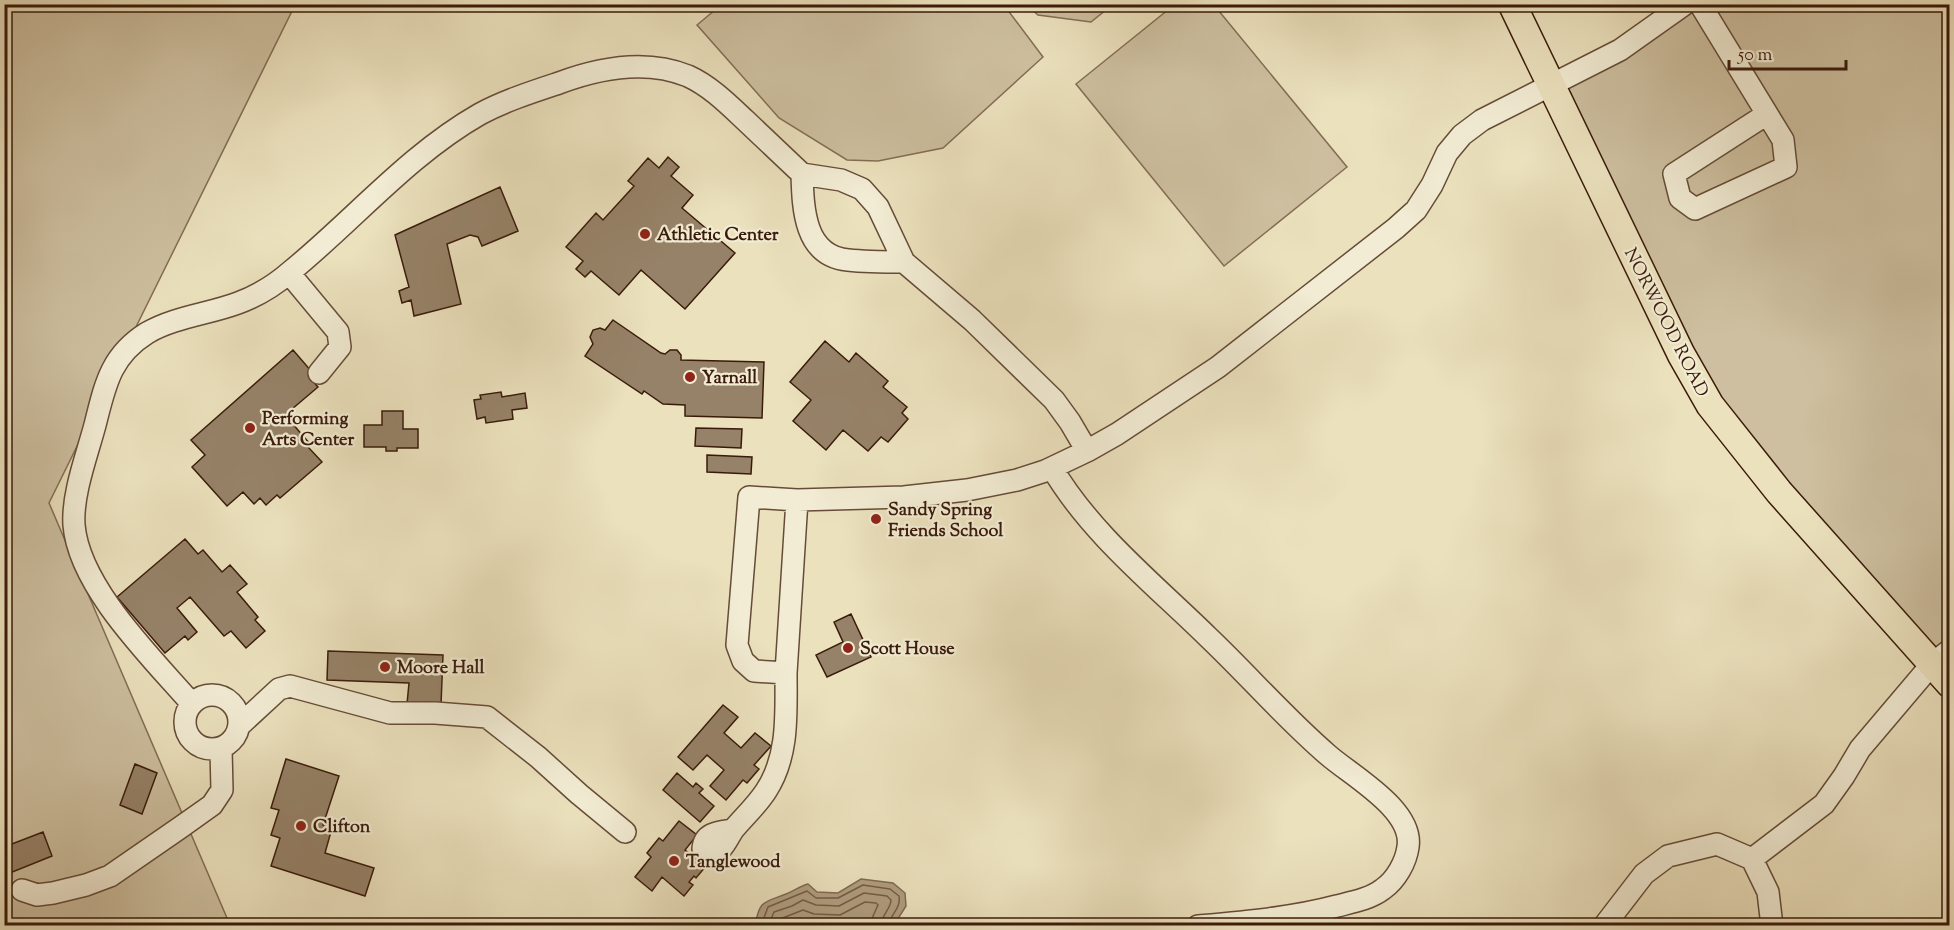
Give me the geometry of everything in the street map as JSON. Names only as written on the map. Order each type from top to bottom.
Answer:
[{"type":"main road","name":"NORWOOD ROAD","points":[[1512,4],[1681,354],[1710,405],[1779,492],[1944,666]]},
{"type":"street","points":[[786,674],[754,671],[743,661],[737,645],[749,497],[797,500],[904,497],[967,490],[1017,480],[1052,468],[1087,451],[1117,434],[1218,367],[1396,228],[1416,210],[1432,185],[1447,153],[1462,135],[1482,120],[1620,50],[1685,4]]},
{"type":"street","points":[[1700,4],[1783,140],[1786,168],[1695,208],[1680,198],[1674,174],[1767,114]]},
{"type":"street","points":[[192,704],[112,612],[89,570],[74,524],[77,494],[113,365],[130,346],[148,333],[170,323],[239,303],[266,290],[290,273],[419,156],[481,114],[518,97],[604,69],[634,66],[688,76],[719,96],[802,174],[841,180],[862,189],[878,207],[904,262],[972,320],[1054,400],[1087,451]]},
{"type":"street","points":[[802,174],[803,209],[813,239],[826,252],[845,260],[904,262]]},
{"type":"street","points":[[290,273],[338,332],[340,347],[319,373]]},
{"type":"street","points":[[1052,468],[1067,493],[1101,533],[1211,639],[1280,711],[1329,756],[1397,812],[1406,827],[1409,846],[1401,869],[1384,888],[1361,900],[1311,913],[1198,926]]},
{"type":"street","points":[[733,830],[765,793],[777,771],[784,744],[797,500]]},
{"type":"street","points":[[1752,859],[1824,804],[1860,749],[1944,666]]},
{"type":"street","points":[[240,724],[238,711],[231,702],[224,697],[208,695],[192,704],[185,721],[190,739],[204,748],[220,749],[234,739],[240,724],[279,689],[290,686],[390,713],[435,713],[487,717],[538,757],[625,832]]},
{"type":"street","points":[[22,890],[37,894],[86,885],[110,876],[212,805],[222,790],[220,749]]},
{"type":"street","points":[[1604,926],[1644,874],[1668,856],[1717,844],[1752,859],[1768,892],[1772,926]]},
{"type":"shaded area","points":[[5,5],[295,5],[49,503],[230,925],[5,926]]},
{"type":"shaded area","points":[[721,5],[1004,5],[1043,57],[943,148],[878,161],[847,160],[779,118],[697,25]]},
{"type":"shaded area","points":[[1027,5],[1112,5],[1091,22],[1038,15]]},
{"type":"shaded area","points":[[1174,5],[1214,5],[1347,167],[1224,266],[1076,84]]},
{"type":"shaded area","points":[[1685,5],[1949,5],[1949,684],[1710,405],[1550,86]]},
{"type":"water","points":[[861,879],[893,883],[905,893],[906,906],[894,925],[755,925],[759,910],[764,903],[802,886],[808,884],[817,892],[838,893]]},
{"type":"building","name":"Athletic Center","points":[[668,157],[679,167],[671,176],[693,195],[682,208],[735,253],[685,309],[641,270],[619,295],[591,271],[585,277],[576,269],[583,261],[566,247],[596,213],[603,220],[634,186],[628,181],[648,158],[659,168]]},
{"type":"building","points":[[500,187],[518,231],[482,246],[478,237],[470,235],[447,244],[461,304],[414,316],[411,300],[402,303],[399,291],[409,287],[395,235]]},
{"type":"building","name":"Yarnall","points":[[613,320],[661,353],[677,350],[681,355],[681,360],[764,362],[762,418],[685,416],[685,405],[663,404],[644,391],[642,394],[585,356],[593,344],[590,337],[593,330],[600,328],[605,330]]},
{"type":"building","points":[[825,341],[849,362],[856,353],[888,381],[883,387],[907,407],[902,413],[908,419],[888,442],[881,437],[868,451],[843,430],[826,450],[793,421],[811,400],[790,382]]},
{"type":"building","name":"Performing Arts Center","points":[[293,350],[312,372],[309,377],[318,387],[285,415],[311,445],[308,447],[322,462],[280,498],[277,495],[266,505],[260,498],[254,504],[243,492],[227,506],[192,467],[205,455],[191,440]]},
{"type":"building","points":[[501,392],[502,397],[525,393],[527,408],[512,410],[513,419],[486,423],[485,417],[477,419],[474,400],[481,399],[480,395]]},
{"type":"building","points":[[382,411],[403,411],[403,429],[418,429],[418,448],[397,448],[397,451],[386,451],[386,447],[364,447],[364,425],[382,425]]},
{"type":"building","points":[[696,428],[742,429],[741,448],[695,446]]},
{"type":"building","points":[[707,455],[752,457],[751,474],[707,472]]},
{"type":"building","points":[[185,539],[198,554],[203,550],[222,572],[230,565],[247,584],[237,592],[258,617],[255,620],[265,631],[246,648],[231,631],[224,636],[190,597],[177,608],[197,632],[188,640],[185,636],[165,653],[117,597]]},
{"type":"building","name":"Scott House","points":[[851,614],[871,657],[827,677],[816,655],[843,642],[834,622]]},
{"type":"building","name":"Moore Hall","points":[[328,651],[443,655],[441,705],[407,704],[409,683],[327,680]]},
{"type":"building","points":[[723,705],[738,717],[724,733],[741,748],[755,733],[771,746],[754,765],[759,769],[747,783],[743,780],[726,800],[710,786],[724,770],[707,755],[693,770],[678,757]]},
{"type":"building","name":"Clifton","points":[[286,759],[339,776],[323,825],[332,828],[325,853],[374,868],[365,896],[271,866],[280,838],[271,835],[279,810],[271,808]]},
{"type":"building","points":[[135,764],[157,773],[142,814],[120,805]]},
{"type":"building","points":[[677,773],[693,787],[696,783],[703,789],[699,793],[714,806],[700,822],[663,790]]},
{"type":"building","name":"Tanglewood","points":[[679,821],[697,835],[685,850],[706,866],[696,878],[694,876],[689,882],[693,885],[684,896],[662,877],[652,891],[635,877],[651,857],[647,853],[659,838],[663,841]]},
{"type":"building","points":[[43,832],[52,856],[5,875],[4,847]]},
{"type":"place","name":"Athletic Center","points":[[645,234]]},
{"type":"place","name":"Yarnall","points":[[690,377]]},
{"type":"place","name":"Performing Arts Center","points":[[250,428]]},
{"type":"place","name":"Sandy Spring Friends School","points":[[876,519]]},
{"type":"place","name":"Scott House","points":[[848,648]]},
{"type":"place","name":"Moore Hall","points":[[385,667]]},
{"type":"place","name":"Clifton","points":[[301,826]]},
{"type":"place","name":"Tanglewood","points":[[674,861]]}]
